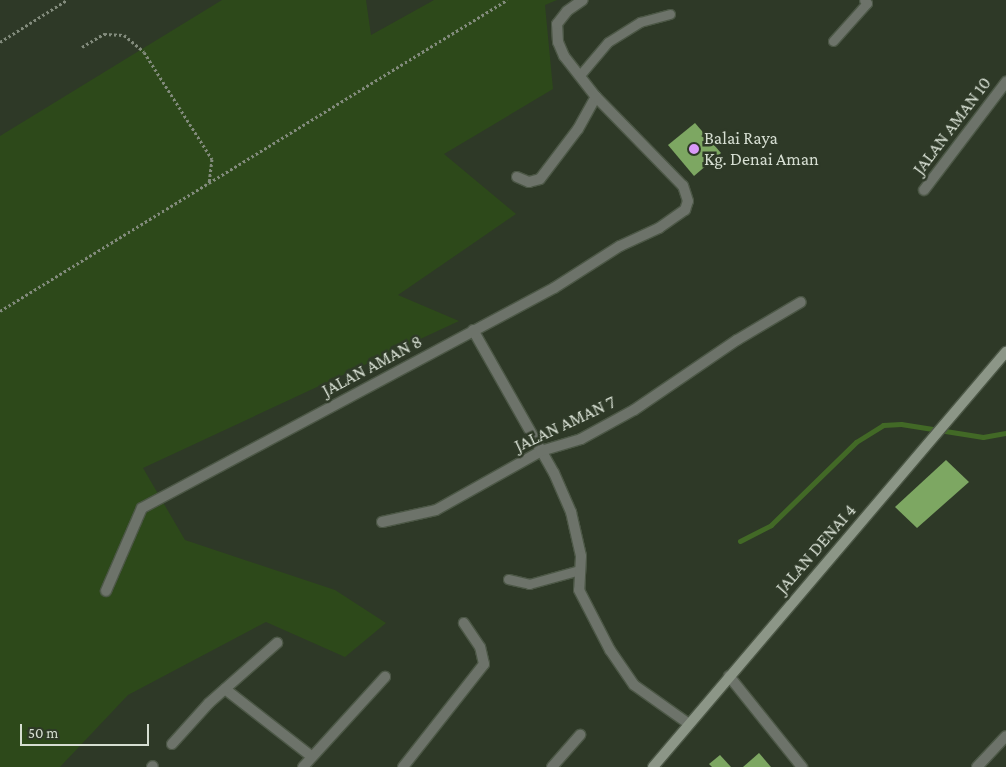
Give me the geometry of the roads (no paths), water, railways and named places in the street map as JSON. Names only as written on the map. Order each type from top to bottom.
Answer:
[{"type":"street","points":[[517,177],[529,182],[540,179],[578,130],[596,97],[564,56],[556,32],[560,17],[583,0]]},
{"type":"street","name":"JALAN AMAN 10","points":[[924,190],[1006,82]]},
{"type":"street","name":"JALAN AMAN 8","points":[[106,591],[142,508],[472,330],[554,288],[620,246],[671,221],[685,210],[688,201],[683,186],[596,97]]},
{"type":"street","name":"JALAN AMAN 7","points":[[382,522],[436,510],[541,451],[581,439],[634,410],[737,340],[801,302]]},
{"type":"street","points":[[472,330],[541,451],[571,512],[581,556],[579,590],[624,674],[634,685],[689,724]]},
{"type":"street","name":"JALAN DENAI 4","points":[[652,767],[1006,352]]},
{"type":"street","points":[[403,767],[484,664],[480,647],[464,623]]},
{"type":"street","points":[[172,744],[225,689],[277,643]]},
{"type":"street","points":[[729,676],[802,767]]},
{"type":"street","points":[[303,767],[385,677]]},
{"type":"street","points":[[225,689],[311,756]]},
{"type":"street","points":[[552,767],[580,735]]},
{"type":"street","points":[[977,767],[1006,736]]},
{"type":"lane","points":[[834,40],[867,3],[864,0]]},
{"type":"lane","points":[[580,75],[608,42],[640,22],[670,14]]},
{"type":"lane","points":[[508,579],[529,584],[580,570]]},
{"type":"waterway","points":[[740,541],[771,525],[856,442],[883,425],[901,424],[983,437],[1006,433]]},
{"type":"place","name":"Balai Raya Kg. Denai Aman","points":[[694,149]]}]
